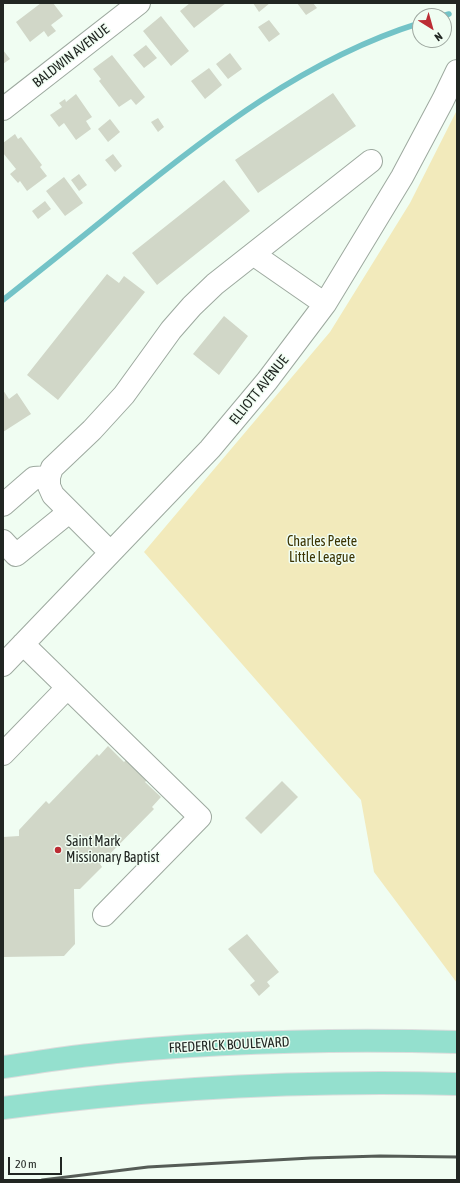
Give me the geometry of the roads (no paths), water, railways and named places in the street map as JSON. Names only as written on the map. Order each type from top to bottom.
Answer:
[{"type":"main road","name":"FREDERICK BOULEVARD","points":[[3,1066],[90,1055],[182,1047],[318,1040],[457,1042]]},
{"type":"main road","points":[[3,1108],[76,1098],[198,1089],[316,1084],[457,1084]]},
{"type":"street","name":"BALDWIN AVENUE","points":[[3,108],[139,3]]},
{"type":"street","name":"ELLIOTT AVENUE","points":[[3,665],[210,449],[267,381],[325,304],[402,177],[449,106],[457,72]]},
{"type":"street","points":[[110,552],[53,495],[49,486],[49,477],[52,468],[92,430],[124,395],[171,330],[192,306],[215,284],[370,162]]},
{"type":"street","points":[[253,254],[325,304]]},
{"type":"street","points":[[3,505],[34,478],[49,477]]},
{"type":"street","points":[[3,540],[16,555],[69,512]]},
{"type":"street","points":[[23,644],[200,817],[104,915]]},
{"type":"street","points":[[3,754],[67,688]]},
{"type":"waterway","points":[[3,300],[153,179],[224,125],[261,100],[338,56],[378,38],[412,26]]},
{"type":"railway","points":[[42,1180],[148,1167],[311,1158],[380,1156],[457,1157]]},
{"type":"place","name":"Saint Mark Missionary Baptist","points":[[58,850]]},
{"type":"park label","name":"Charles Peete Little League","points":[[322,550]]}]
